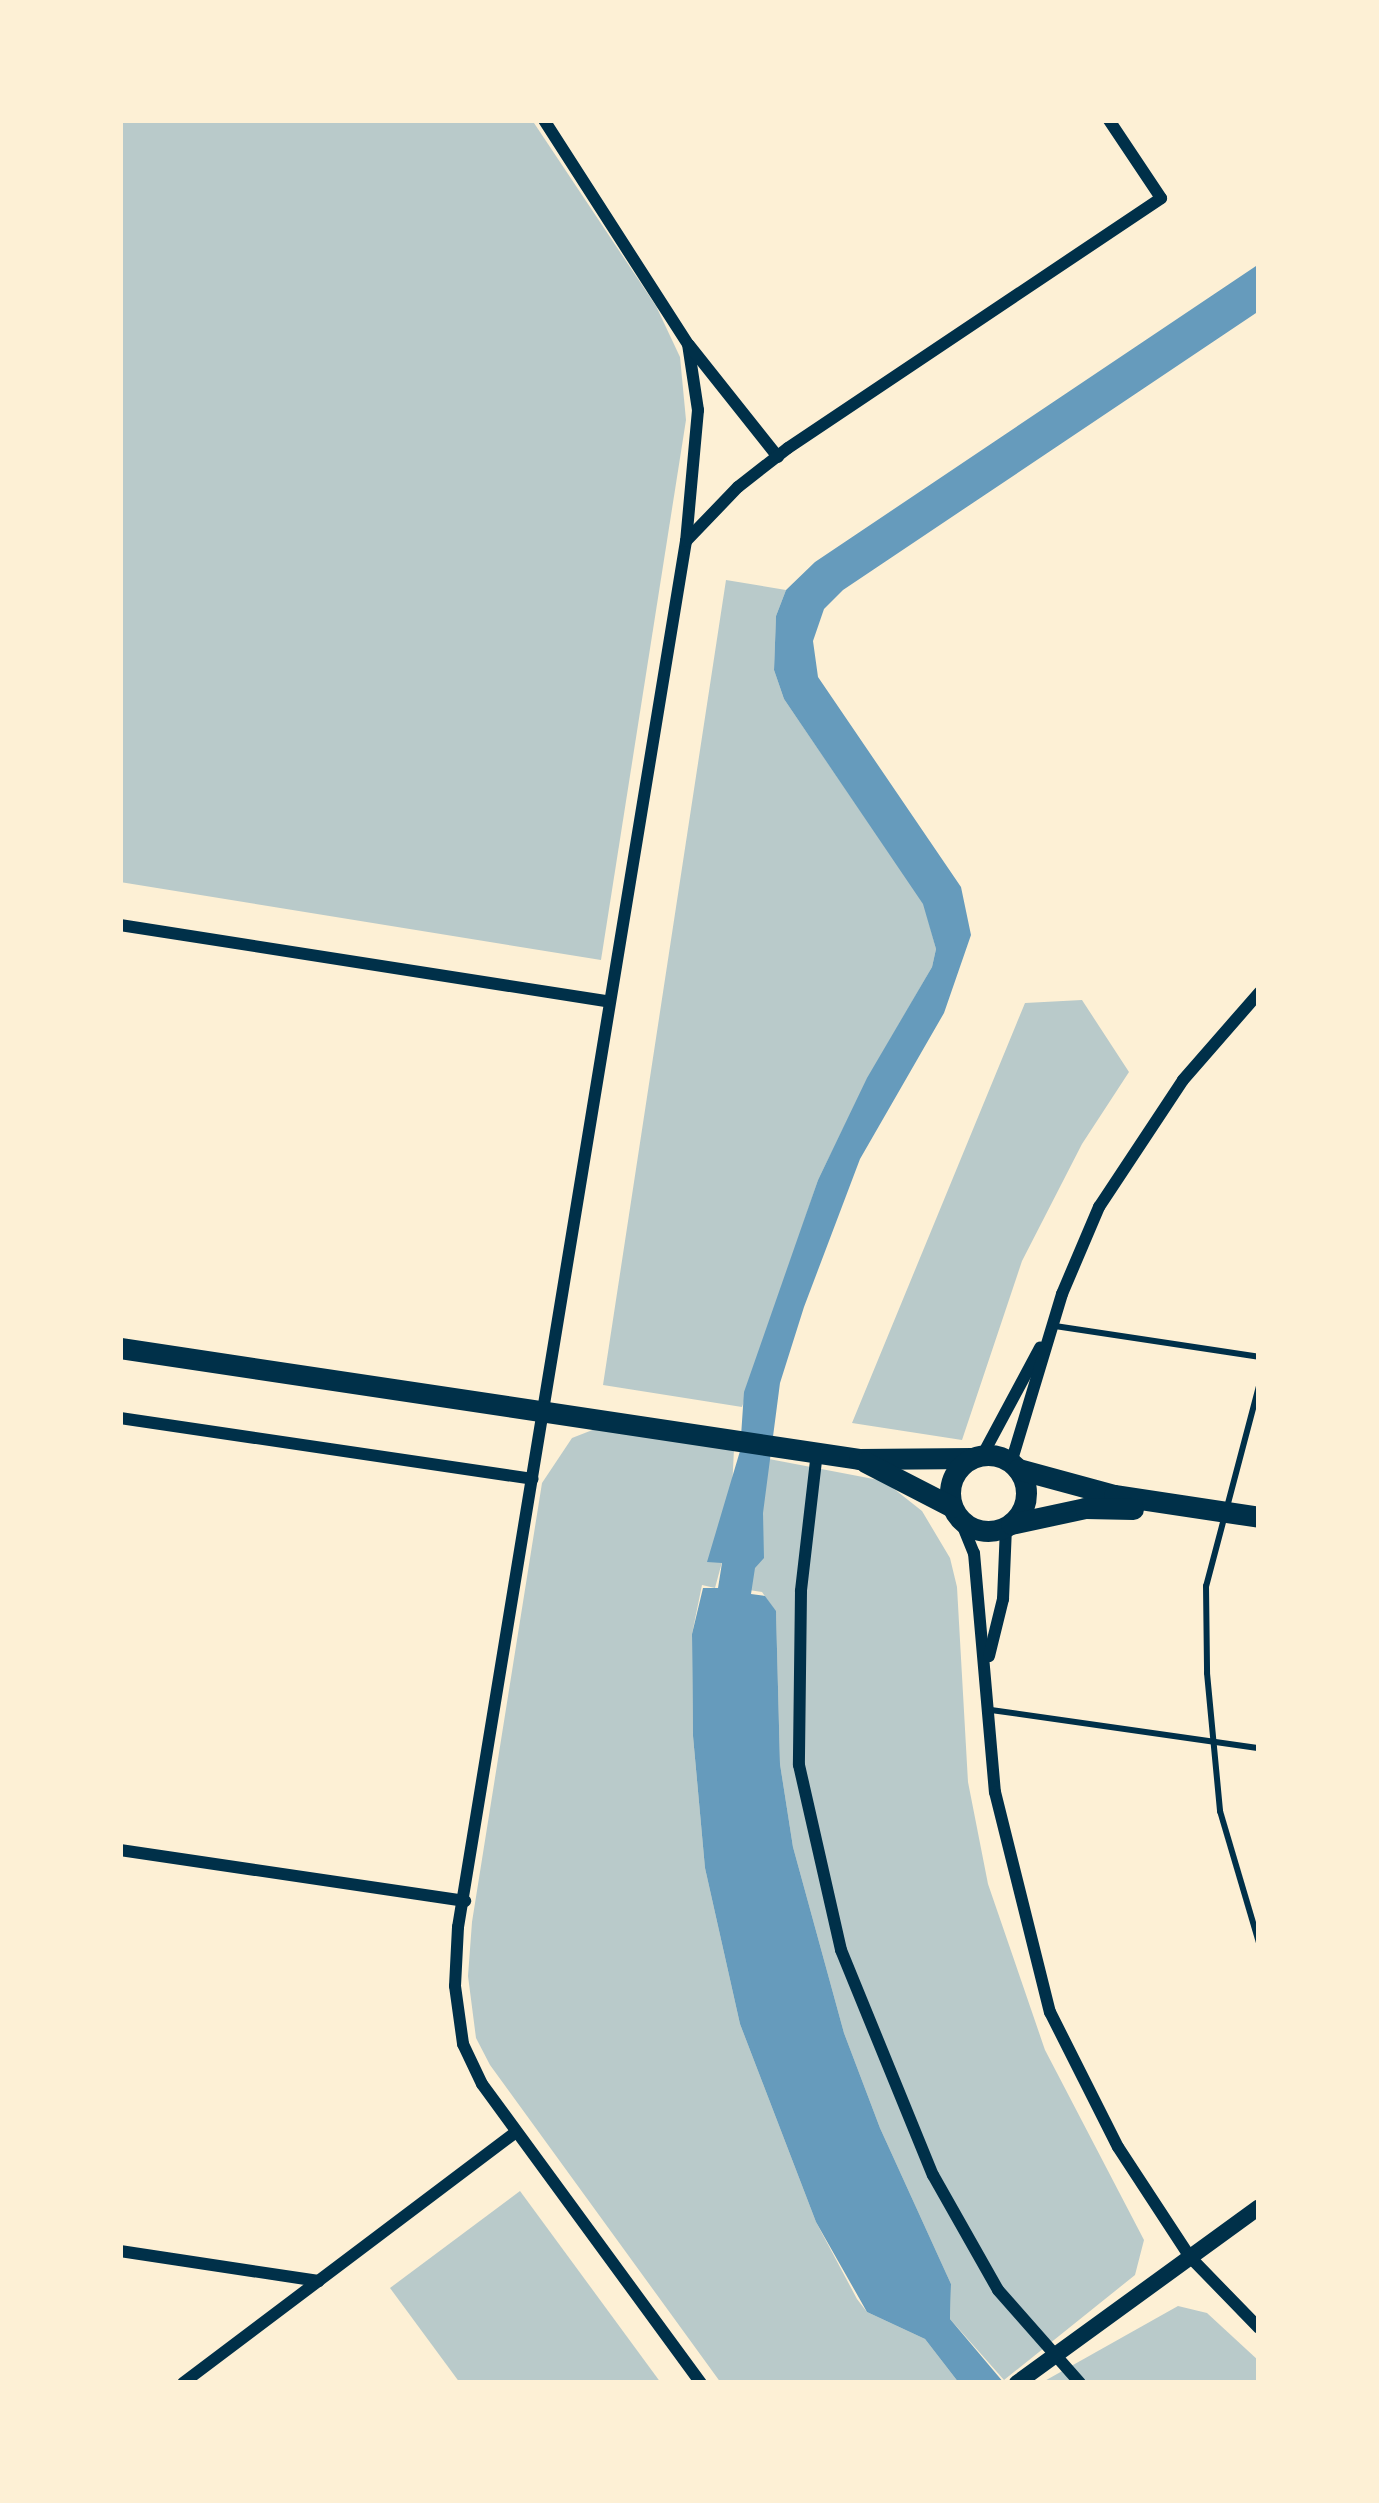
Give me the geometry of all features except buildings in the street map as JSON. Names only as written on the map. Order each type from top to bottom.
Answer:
[{"type":"main road","points":[[120,1348],[860,1459],[977,1457],[1114,1496],[1257,1518]]},
{"type":"main road","points":[[956,1513],[951,1484],[977,1457]]},
{"type":"main road","points":[[860,1459],[986,1532],[1085,1508],[1217,1512]]},
{"type":"main road","points":[[1008,1526],[1025,1502],[1015,1466]]},
{"type":"street","points":[[544,120],[688,344],[778,457]]},
{"type":"street","points":[[686,542],[738,487],[778,457],[1161,198],[1108,120]]},
{"type":"street","points":[[688,344],[698,410],[686,542],[634,869],[607,1001],[454,1986],[463,2044],[482,2084],[701,2383]]},
{"type":"street","points":[[120,925],[607,1001]]},
{"type":"street","points":[[1015,1466],[1052,1326],[1079,1250],[1124,1164],[1183,1080],[1259,993]]},
{"type":"street","points":[[977,1457],[1052,1326]]},
{"type":"street","points":[[120,1418],[533,1479]]},
{"type":"street","points":[[818,1452],[801,1591],[799,1765],[841,1950],[933,2175],[998,2290],[1080,2383]]},
{"type":"street","points":[[956,1513],[974,1552],[995,1792],[1050,2012],[1118,2146],[1190,2257],[1259,2328]]},
{"type":"street","points":[[987,1662],[1003,1599],[1008,1526]]},
{"type":"street","points":[[120,1850],[465,1901]]},
{"type":"street","points":[[183,2383],[515,2133]]},
{"type":"street","points":[[1017,2383],[1259,2206]]},
{"type":"street","points":[[120,2251],[319,2281]]},
{"type":"lane","points":[[1052,1326],[1259,1358]]},
{"type":"lane","points":[[1259,1386],[1217,1512],[1206,1586],[1211,1742],[1220,1811],[1259,1943]]},
{"type":"lane","points":[[988,1709],[1259,1748]]},
{"type":"shaded area","points":[[120,120],[532,120],[656,306],[680,357],[686,420],[601,960],[120,882]]},
{"type":"shaded area","points":[[726,580],[786,590],[776,616],[774,670],[784,699],[924,904],[936,949],[932,967],[868,1078],[818,1180],[742,1407],[603,1385]]},
{"type":"shaded area","points":[[1082,1000],[1129,1072],[1082,1144],[1022,1261],[962,1440],[852,1423],[1025,1003]]},
{"type":"shaded area","points":[[595,1429],[734,1449],[731,1510],[708,1562],[722,1562],[715,1588],[702,1585],[692,1634],[693,1736],[705,1868],[740,2024],[816,2222],[857,2299],[867,2312],[925,2339],[959,2383],[721,2383],[490,2065],[476,2038],[468,1976],[472,1922],[542,1483],[572,1438]]},
{"type":"shaded area","points":[[769,1459],[884,1481],[922,1511],[950,1558],[957,1587],[968,1782],[988,1884],[1045,2050],[1144,2240],[1135,2275],[1004,2380],[950,2319],[951,2284],[880,2128],[844,2033],[793,1847],[780,1764],[776,1612],[762,1592],[749,1590]]},
{"type":"shaded area","points":[[520,2191],[661,2383],[460,2383],[390,2288]]},
{"type":"shaded area","points":[[1178,2306],[1207,2313],[1259,2361],[1259,2383],[1041,2383]]},
{"type":"water","points":[[1259,264],[1259,311],[843,590],[824,609],[813,641],[818,677],[961,887],[971,935],[944,1013],[860,1159],[804,1307],[780,1383],[763,1513],[764,1558],[755,1568],[751,1594],[765,1596],[776,1611],[780,1764],[793,1847],[844,2033],[880,2128],[951,2284],[950,2319],[1004,2383],[959,2383],[925,2339],[867,2312],[816,2222],[740,2024],[705,1868],[693,1736],[692,1634],[703,1588],[718,1588],[722,1563],[707,1562],[740,1451],[744,1392],[818,1180],[867,1078],[932,967],[936,949],[923,904],[784,699],[774,670],[776,616],[786,590],[815,562]]}]
